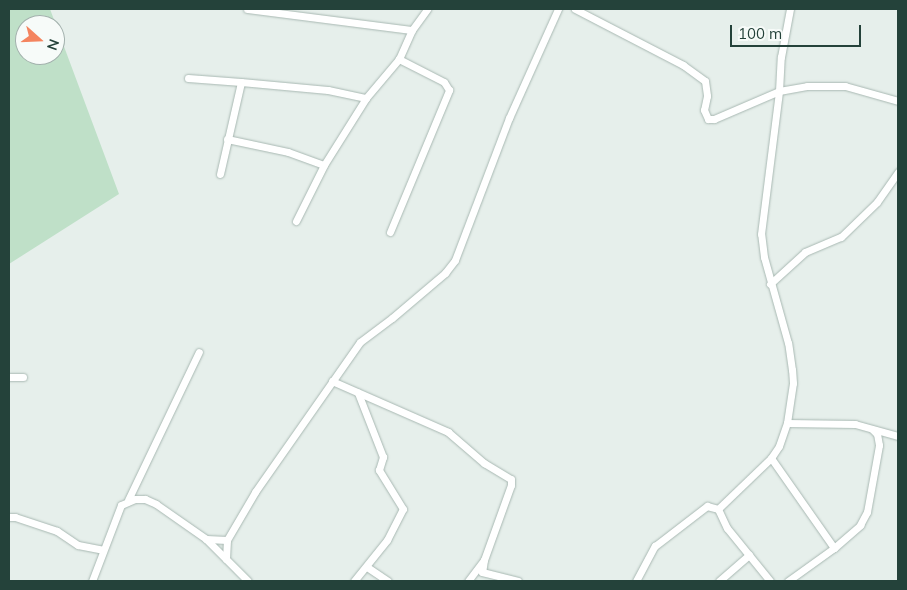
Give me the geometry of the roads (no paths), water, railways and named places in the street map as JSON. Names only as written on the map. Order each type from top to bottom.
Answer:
[{"type":"street","points":[[247,9],[412,30]]},
{"type":"street","points":[[296,221],[324,164],[366,98],[399,59],[412,30],[427,9]]},
{"type":"street","points":[[226,559],[227,540],[255,492],[360,342],[392,318],[445,273],[455,260],[505,126],[558,9]]},
{"type":"street","points":[[576,9],[683,64],[705,81],[707,96],[704,110],[708,118],[714,119],[779,90],[832,84],[898,101]]},
{"type":"street","points":[[718,509],[771,458],[779,446],[787,423],[792,370],[788,343],[770,284],[761,234],[779,90],[780,57],[790,9]]},
{"type":"street","points":[[390,232],[449,90],[444,82],[399,59]]},
{"type":"street","points":[[188,78],[328,90],[366,98]]},
{"type":"street","points":[[220,174],[241,82]]},
{"type":"street","points":[[227,138],[288,152],[324,164]]},
{"type":"street","points":[[770,284],[805,252],[841,237],[877,202],[898,172]]},
{"type":"street","points":[[92,581],[121,506],[128,500],[199,352]]},
{"type":"street","points":[[9,377],[23,377]]},
{"type":"street","points":[[332,381],[448,432],[484,463],[511,479],[511,485],[484,560],[482,572],[518,581]]},
{"type":"street","points":[[354,581],[387,540],[403,509],[379,470],[383,457],[358,393]]},
{"type":"street","points":[[787,423],[855,424],[898,436]]},
{"type":"street","points":[[788,581],[834,548],[860,525],[867,512],[879,445],[877,434],[873,430]]},
{"type":"street","points":[[771,458],[834,548]]},
{"type":"street","points":[[128,500],[145,499],[206,539],[248,581]]},
{"type":"street","points":[[636,581],[655,546],[707,506],[718,509],[727,528],[770,581]]},
{"type":"street","points":[[9,518],[15,517],[57,531],[78,545],[103,550]]},
{"type":"street","points":[[206,539],[227,540]]},
{"type":"street","points":[[719,581],[749,555]]},
{"type":"street","points":[[468,581],[484,560]]},
{"type":"street","points":[[367,567],[388,581]]}]
